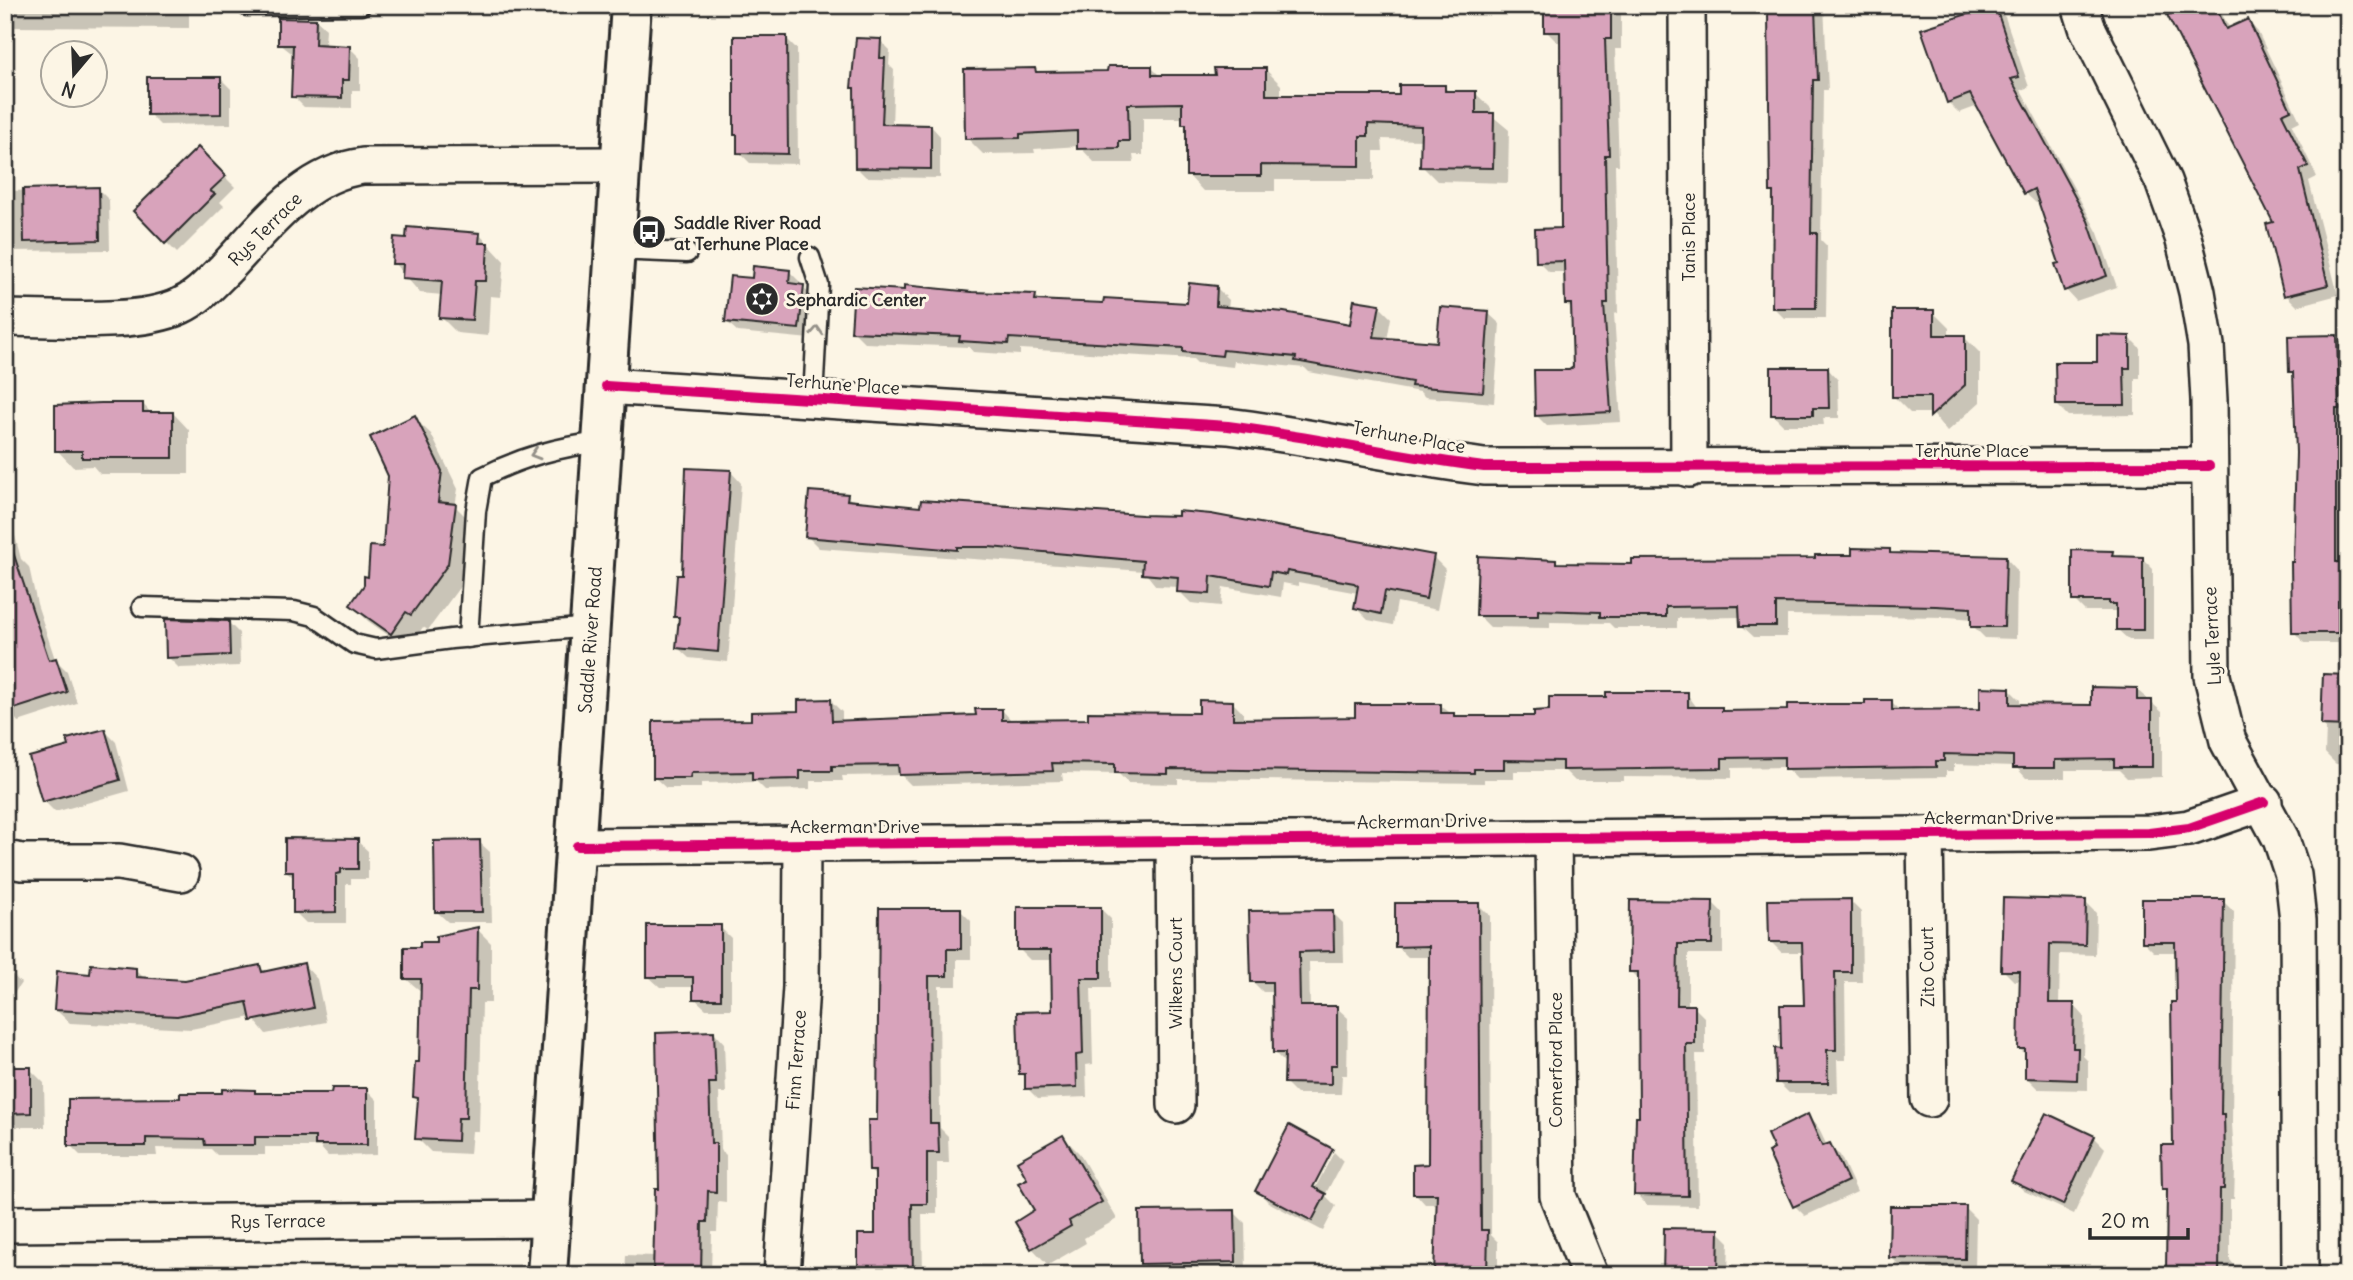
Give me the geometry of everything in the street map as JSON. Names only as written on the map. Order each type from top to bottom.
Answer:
[{"type":"main road","name":"Saddle River Road","points":[[547,1275],[631,5]]},
{"type":"street","name":"Tanis Place","points":[[1687,5],[1689,469]]},
{"type":"street","name":"Lyle Terrace","points":[[2080,5],[2087,27],[2163,181],[2183,237],[2206,345],[2212,676],[2228,741],[2264,802],[2281,839],[2293,875],[2298,920],[2300,1275]]},
{"type":"street","name":"Rys Terrace","points":[[5,318],[133,317],[160,314],[182,305],[202,292],[295,197],[316,181],[340,169],[363,166],[620,165]]},
{"type":"street","name":"Terhune Place","points":[[606,386],[1228,426],[1292,434],[1422,459],[1484,467],[1689,469],[2209,466]]},
{"type":"street","name":"Ackerman Drive","points":[[577,846],[2148,833],[2189,828],[2264,802]]},
{"type":"street","name":"Zito Court","points":[[1925,835],[1929,1099]]},
{"type":"street","name":"Comerford Place","points":[[1553,838],[1558,1196],[1590,1275]]},
{"type":"street","name":"Wilkens Court","points":[[1174,841],[1176,1105]]},
{"type":"street","name":"Finn Terrace","points":[[782,1275],[801,987],[804,916],[802,844]]},
{"type":"street","points":[[5,859],[22,862],[119,862],[181,873]]},
{"type":"street","name":"Rys Terrace","points":[[5,1223],[551,1219]]},
{"type":"lane","points":[[247,6],[360,5]]},
{"type":"lane","points":[[614,250],[687,253]]},
{"type":"lane","points":[[810,257],[819,285],[813,400]]},
{"type":"lane","points":[[468,638],[475,511],[482,477],[519,459],[558,447],[602,442]]},
{"type":"lane","points":[[142,607],[294,611],[314,616],[354,643],[376,649],[590,627]]},
{"type":"building","points":[[1544,5],[1611,5],[1611,39],[1605,39],[1609,155],[1605,155],[1608,303],[1604,303],[1611,412],[1535,416],[1534,370],[1569,370],[1573,367],[1571,304],[1565,304],[1564,261],[1536,262],[1535,229],[1561,228],[1560,32],[1544,32]]},
{"type":"building","points":[[1995,5],[2019,77],[2011,79],[2088,221],[2107,276],[2064,291],[2055,264],[2059,263],[2034,189],[2024,194],[1970,94],[1947,103],[1921,29]]},
{"type":"building","points":[[2188,5],[2215,5],[2226,29],[2248,19],[2291,110],[2282,114],[2308,166],[2300,170],[2328,285],[2284,296],[2266,224],[2273,222],[2167,15]]},
{"type":"building","points":[[1815,9],[1818,80],[1813,80],[1811,233],[1817,233],[1816,308],[1772,308],[1773,192],[1770,192],[1768,11]]},
{"type":"building","points":[[278,18],[316,19],[315,44],[350,46],[349,80],[342,80],[342,98],[291,97],[293,45],[278,45]]},
{"type":"building","points":[[734,36],[787,36],[788,154],[737,153],[737,135],[734,135]]},
{"type":"building","points":[[856,38],[881,39],[880,58],[885,58],[882,124],[931,125],[931,169],[855,168],[854,88],[851,88]]},
{"type":"building","points":[[1108,66],[1152,66],[1152,75],[1215,75],[1214,68],[1266,68],[1266,95],[1399,95],[1399,85],[1445,85],[1445,91],[1476,91],[1476,113],[1494,113],[1493,168],[1420,167],[1421,126],[1368,124],[1368,136],[1360,136],[1360,166],[1261,165],[1261,176],[1186,176],[1186,124],[1182,124],[1182,103],[1128,104],[1129,141],[1119,141],[1119,148],[1077,149],[1077,131],[1020,134],[1020,138],[965,139],[964,69],[1107,71]]},
{"type":"building","points":[[147,77],[221,77],[221,114],[147,115]]},
{"type":"building","points":[[198,147],[226,176],[210,191],[215,194],[165,244],[133,211]]},
{"type":"building","points":[[99,187],[100,240],[24,242],[23,189]]},
{"type":"building","points":[[407,227],[480,233],[479,243],[488,243],[486,281],[475,281],[472,320],[439,318],[442,281],[402,278],[403,264],[392,264],[394,237],[406,238]]},
{"type":"building","name":"Sephardic Center","points":[[753,266],[790,270],[789,283],[804,285],[799,329],[725,322],[730,276],[752,278]]},
{"type":"building","points":[[1189,283],[1217,286],[1216,306],[1284,312],[1350,324],[1354,300],[1380,304],[1374,337],[1437,342],[1440,307],[1489,311],[1483,392],[1411,386],[1412,382],[1295,361],[1296,357],[1223,350],[1222,356],[1183,352],[1183,348],[1009,338],[1008,344],[959,341],[960,336],[851,332],[854,287],[904,290],[904,285],[972,292],[1036,294],[1035,300],[1103,303],[1104,298],[1187,303]]},
{"type":"building","points":[[1892,310],[1934,310],[1934,335],[1965,335],[1965,385],[1930,417],[1930,397],[1892,397]]},
{"type":"building","points":[[2097,335],[2130,336],[2130,368],[2124,368],[2125,405],[2056,405],[2055,362],[2097,362]]},
{"type":"building","points":[[2337,335],[2339,409],[2336,409],[2336,562],[2348,562],[2348,601],[2338,601],[2338,633],[2292,633],[2291,562],[2296,453],[2293,372],[2289,372],[2288,336]]},
{"type":"building","points":[[1771,367],[1828,367],[1829,408],[1813,408],[1813,415],[1771,415]]},
{"type":"building","points":[[143,403],[143,412],[173,412],[173,458],[82,458],[82,451],[55,451],[55,405]]},
{"type":"building","points":[[415,415],[442,471],[438,502],[456,504],[448,564],[411,615],[406,612],[391,634],[350,605],[364,585],[364,576],[368,577],[370,546],[383,547],[388,476],[370,437]]},
{"type":"building","points":[[686,468],[731,470],[718,652],[676,648],[679,617],[674,617],[677,575],[682,575]]},
{"type":"building","points":[[809,491],[848,494],[847,500],[920,507],[921,500],[1142,515],[1178,516],[1178,511],[1211,514],[1434,555],[1426,599],[1385,591],[1381,614],[1354,608],[1358,586],[1354,583],[1287,571],[1286,575],[1271,572],[1269,586],[1211,576],[1210,594],[1177,592],[1178,577],[1142,574],[1143,561],[989,547],[957,547],[957,550],[805,537]]},
{"type":"building","points":[[5,543],[10,543],[49,660],[56,658],[67,692],[5,712]]},
{"type":"building","points":[[1852,548],[1890,549],[1890,553],[2006,556],[2004,627],[1971,627],[1971,608],[1936,606],[1776,603],[1776,626],[1740,626],[1739,606],[1666,607],[1666,617],[1600,617],[1600,612],[1538,610],[1538,616],[1476,616],[1478,556],[1556,560],[1556,563],[1632,564],[1632,559],[1815,558],[1815,555],[1852,555]]},
{"type":"building","points":[[2072,550],[2113,551],[2112,556],[2143,557],[2143,630],[2116,630],[2116,604],[2109,604],[2109,601],[2072,601]]},
{"type":"building","points":[[165,619],[229,621],[230,655],[166,658]]},
{"type":"building","points":[[2323,674],[2348,675],[2348,726],[2321,725]]},
{"type":"building","points":[[1980,687],[2010,688],[2010,704],[2091,705],[2091,687],[2137,688],[2137,700],[2152,700],[2152,767],[2114,767],[2114,759],[2055,760],[2055,768],[2013,768],[2013,756],[1944,754],[1944,761],[1936,761],[1936,767],[1784,769],[1784,757],[1722,758],[1722,768],[1562,770],[1562,761],[1504,760],[1504,769],[1474,769],[1474,773],[1168,769],[1168,774],[1115,773],[1115,764],[1052,763],[1053,771],[899,775],[898,765],[832,766],[832,771],[800,771],[800,779],[752,780],[752,772],[691,773],[690,778],[653,778],[653,721],[751,720],[751,712],[798,711],[798,700],[831,699],[832,721],[976,715],[975,709],[1002,709],[1002,720],[1088,719],[1088,712],[1199,713],[1199,700],[1233,701],[1233,719],[1355,717],[1355,704],[1441,704],[1441,713],[1454,713],[1454,716],[1534,716],[1534,711],[1549,710],[1549,697],[1606,697],[1606,692],[1688,692],[1688,707],[1722,707],[1722,711],[1787,710],[1787,704],[1865,704],[1865,700],[1892,700],[1892,710],[1980,709]]},
{"type":"building","points":[[105,729],[120,780],[42,802],[29,757],[69,746],[67,739]]},
{"type":"building","points":[[285,838],[358,839],[358,869],[341,869],[341,873],[336,874],[336,912],[293,913],[293,871],[285,871]]},
{"type":"building","points":[[480,840],[482,912],[435,912],[434,841]]},
{"type":"building","points":[[2003,898],[2086,900],[2085,945],[2050,944],[2049,1003],[2074,1003],[2073,1048],[2078,1048],[2077,1080],[2025,1078],[2025,1049],[2018,1049],[2020,971],[2001,971]]},
{"type":"building","points":[[1851,899],[1851,972],[1835,972],[1836,1050],[1827,1050],[1828,1083],[1776,1083],[1775,1048],[1781,1049],[1780,1005],[1804,1005],[1802,942],[1769,942],[1768,900]]},
{"type":"building","points":[[2142,899],[2224,899],[2221,1114],[2224,1114],[2225,1159],[2224,1189],[2220,1189],[2219,1275],[2178,1275],[2178,1272],[2166,1272],[2167,1189],[2162,1189],[2161,1145],[2173,1145],[2171,1002],[2176,1002],[2175,942],[2142,942]]},
{"type":"building","points":[[1630,900],[1713,901],[1712,944],[1678,944],[1677,1005],[1695,1005],[1695,1044],[1686,1044],[1688,1196],[1634,1195],[1636,1117],[1639,1117],[1638,972],[1629,972]]},
{"type":"building","points":[[1395,903],[1479,903],[1481,1230],[1488,1230],[1487,1275],[1434,1275],[1437,1194],[1413,1194],[1413,1165],[1428,1164],[1429,946],[1395,947]]},
{"type":"building","points":[[1017,907],[1101,907],[1101,978],[1081,978],[1083,1054],[1076,1055],[1077,1087],[1025,1089],[1025,1074],[1019,1074],[1017,1012],[1052,1011],[1051,950],[1017,950]]},
{"type":"building","points":[[879,908],[961,908],[961,949],[947,949],[947,976],[929,976],[930,1123],[938,1123],[939,1153],[927,1153],[927,1204],[912,1204],[913,1275],[858,1275],[858,1234],[875,1234],[875,1171],[869,1171],[868,1120],[877,1120]]},
{"type":"building","points":[[1333,910],[1334,951],[1299,952],[1300,1006],[1337,1006],[1337,1065],[1331,1065],[1331,1084],[1284,1083],[1285,1053],[1273,1053],[1272,982],[1251,982],[1249,911]]},
{"type":"building","points":[[647,925],[721,925],[721,999],[693,999],[693,977],[647,977]]},
{"type":"building","points":[[478,927],[477,990],[469,990],[466,1118],[458,1118],[457,1141],[415,1139],[418,1098],[413,1097],[415,1062],[419,1062],[421,979],[404,979],[404,947],[420,947],[420,942],[436,942],[436,936]]},
{"type":"building","points":[[304,963],[313,1008],[251,1021],[247,1002],[177,1016],[54,1010],[57,971],[90,974],[91,964],[136,968],[136,977],[185,980],[260,965],[262,972]]},
{"type":"building","points":[[714,1031],[716,1083],[709,1083],[711,1143],[716,1143],[716,1192],[708,1191],[707,1222],[702,1222],[701,1275],[653,1275],[655,1189],[659,1189],[656,1033]]},
{"type":"building","points":[[5,1067],[31,1067],[31,1113],[5,1114]]},
{"type":"building","points":[[332,1088],[367,1088],[367,1145],[315,1145],[315,1137],[255,1137],[255,1145],[205,1145],[204,1139],[146,1138],[146,1146],[68,1146],[68,1099],[180,1098],[180,1093],[222,1093],[222,1089],[255,1090],[255,1093],[331,1093]]},
{"type":"building","points":[[2046,1113],[2095,1136],[2063,1205],[2011,1181]]},
{"type":"building","points":[[1808,1114],[1822,1146],[1830,1143],[1848,1181],[1793,1207],[1768,1152],[1774,1149],[1767,1134]]},
{"type":"building","points":[[1289,1125],[1333,1149],[1313,1187],[1326,1194],[1312,1221],[1255,1191]]},
{"type":"building","points":[[1063,1135],[1102,1202],[1069,1221],[1071,1226],[1031,1249],[1015,1222],[1034,1210],[1018,1183],[1027,1179],[1017,1161]]},
{"type":"building","points":[[1890,1206],[1966,1206],[1965,1259],[1889,1258]]},
{"type":"building","points":[[1235,1210],[1236,1262],[1140,1264],[1139,1211]]},
{"type":"building","points":[[1664,1228],[1719,1229],[1718,1275],[1663,1275]]},
{"type":"cycle path","points":[[606,386],[1228,426],[1484,467],[2209,466]]},
{"type":"cycle path","points":[[577,846],[2149,833],[2189,828],[2264,802]]},
{"type":"place","name":"Saddle River Road at Terhune Place","points":[[649,232]]},
{"type":"place","name":"Sephardic Center","points":[[762,299]]}]
